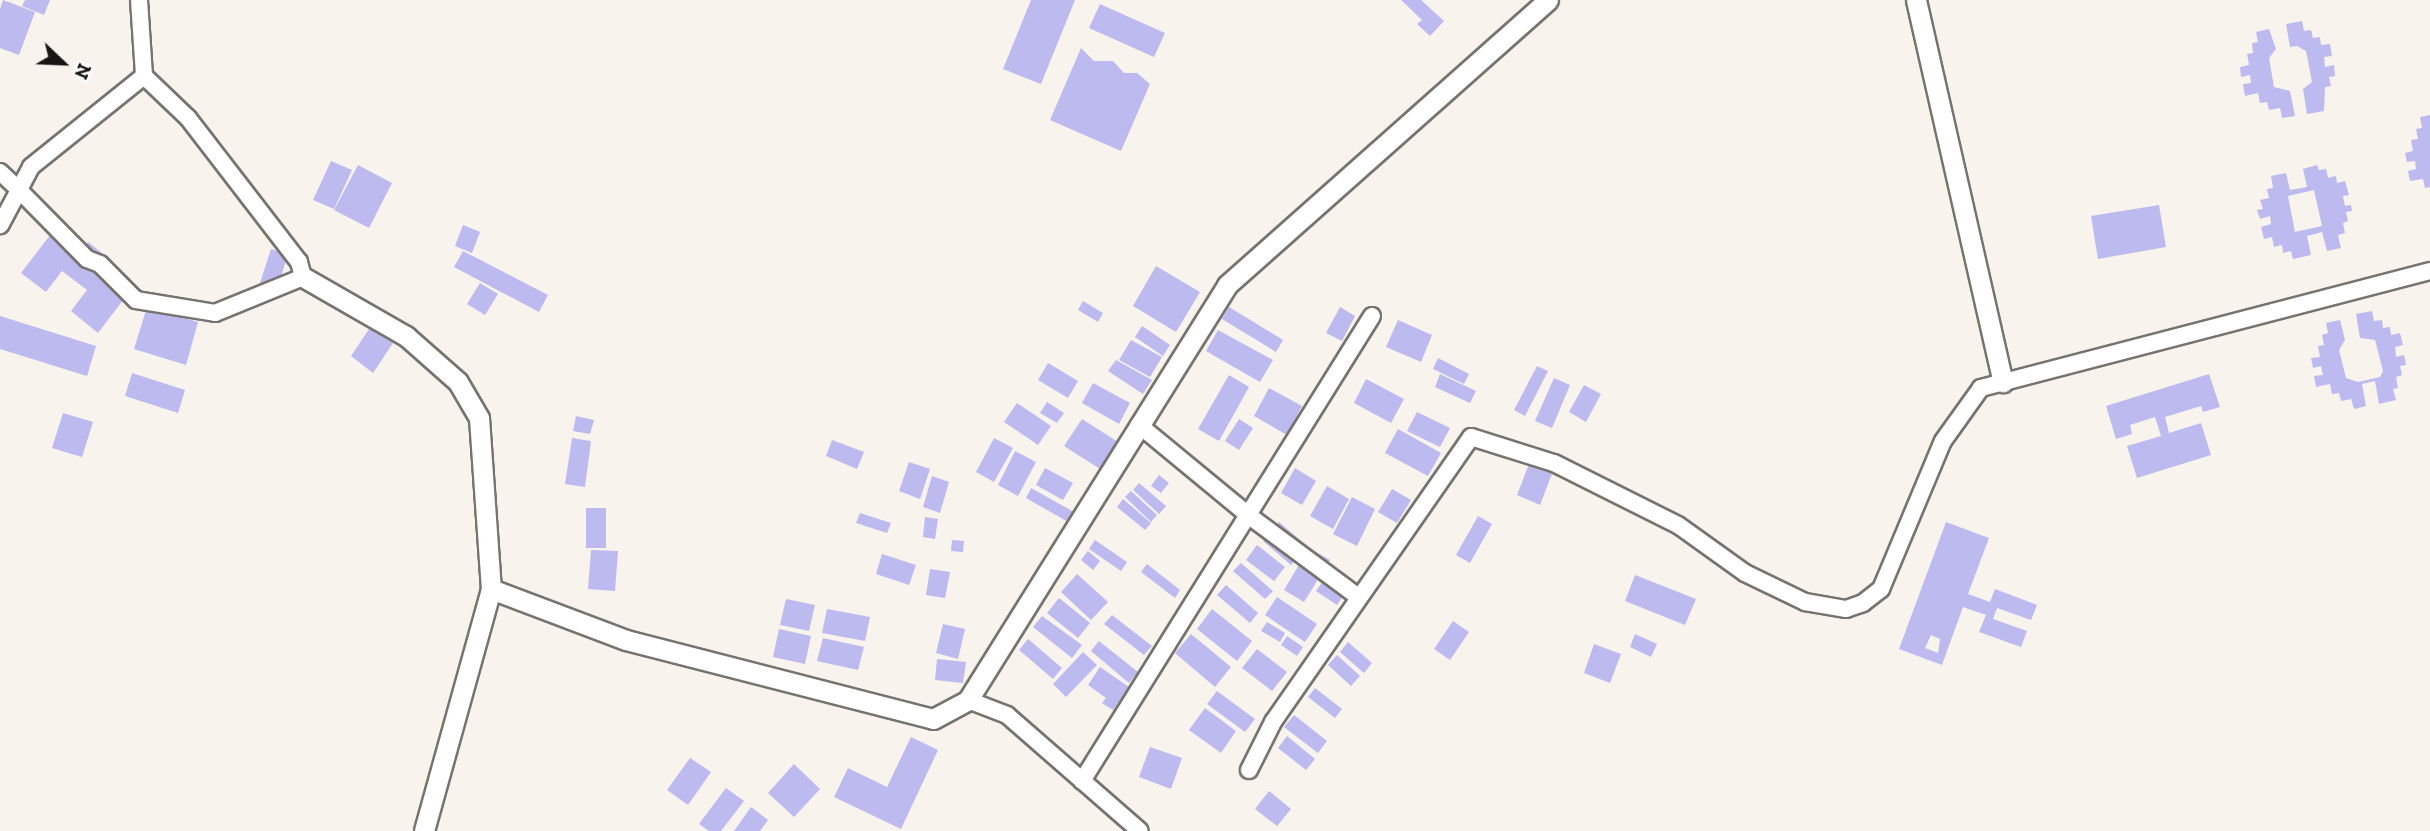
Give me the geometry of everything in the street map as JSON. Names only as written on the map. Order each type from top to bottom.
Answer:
[{"type":"street","points":[[139,0],[144,76],[188,118],[299,262],[303,277],[406,336],[458,382],[479,418],[491,589],[424,831]]},
{"type":"street","points":[[491,589],[626,640],[933,719],[968,700],[1227,285],[1548,0]]},
{"type":"street","points":[[1916,0],[2003,382]]},
{"type":"street","points":[[0,225],[31,167],[144,76]]},
{"type":"street","points":[[0,172],[87,258],[100,264],[136,300],[215,313],[303,277]]},
{"type":"street","points":[[1249,770],[1273,722],[1357,596],[1471,437],[1554,463],[1678,525],[1745,573],[1805,603],[1846,609],[1863,603],[1881,589],[1943,441],[1981,388],[2430,271]]},
{"type":"street","points":[[1082,781],[1372,316]]},
{"type":"street","points":[[1139,425],[1248,515],[1357,596]]},
{"type":"street","points":[[968,700],[1007,715],[1140,831]]},
{"type":"building","points":[[3,0],[35,12],[19,55],[0,48],[0,9]]},
{"type":"building","points":[[25,0],[50,0],[44,15],[22,6]]},
{"type":"building","points":[[1031,0],[1075,0],[1041,84],[1003,69]]},
{"type":"building","points":[[1401,0],[1421,0],[1444,21],[1430,36],[1417,24],[1422,20]]},
{"type":"building","points":[[1100,4],[1165,33],[1154,57],[1089,28]]},
{"type":"building","points":[[2302,21],[2304,31],[2311,30],[2313,38],[2320,37],[2321,45],[2330,44],[2332,56],[2324,57],[2325,67],[2334,65],[2335,76],[2329,77],[2331,86],[2325,87],[2324,111],[2307,114],[2303,89],[2312,82],[2306,51],[2297,46],[2290,47],[2286,24]]},
{"type":"building","points":[[2269,29],[2276,49],[2269,58],[2274,87],[2290,91],[2295,116],[2282,118],[2280,108],[2269,110],[2267,102],[2260,103],[2258,93],[2245,96],[2243,84],[2251,83],[2250,75],[2241,77],[2240,67],[2249,65],[2247,54],[2253,53],[2252,43],[2258,42],[2256,32]]},
{"type":"building","points":[[1081,48],[1094,61],[1113,61],[1124,73],[1137,73],[1150,84],[1121,151],[1050,120]]},
{"type":"building","points":[[2430,115],[2430,187],[2425,188],[2423,179],[2410,181],[2408,171],[2416,169],[2415,161],[2407,162],[2405,153],[2413,151],[2411,140],[2418,139],[2416,129],[2422,128],[2420,117]]},
{"type":"building","points":[[331,161],[352,170],[334,209],[313,200]]},
{"type":"building","points":[[358,165],[392,183],[369,228],[334,210]]},
{"type":"building","points":[[2317,165],[2319,170],[2326,169],[2328,178],[2336,176],[2337,183],[2345,181],[2349,195],[2343,196],[2345,206],[2351,205],[2352,211],[2346,212],[2348,221],[2343,223],[2345,233],[2338,235],[2341,248],[2327,251],[2322,232],[2307,236],[2311,255],[2293,259],[2291,251],[2283,253],[2282,245],[2274,247],[2272,237],[2264,239],[2261,227],[2271,224],[2270,216],[2260,219],[2257,210],[2263,209],[2260,200],[2269,198],[2267,189],[2273,188],[2271,176],[2286,173],[2290,190],[2307,187],[2303,169]],"holes":[[[2314,190],[2322,226],[2295,232],[2288,196]]]},
{"type":"building","points":[[2159,205],[2166,247],[2098,259],[2091,216]]},
{"type":"building","points":[[463,225],[480,232],[472,253],[455,246]]},
{"type":"building","points":[[54,230],[81,251],[88,242],[112,261],[107,267],[133,287],[98,333],[71,311],[87,290],[62,271],[46,292],[21,273]]},
{"type":"building","points":[[271,249],[288,254],[277,289],[260,283]]},
{"type":"building","points":[[463,251],[548,295],[539,312],[454,267]]},
{"type":"building","points":[[1156,266],[1200,292],[1176,332],[1133,306]]},
{"type":"building","points":[[480,283],[498,294],[485,315],[467,304]]},
{"type":"building","points":[[1083,301],[1103,313],[1098,322],[1078,310]]},
{"type":"building","points":[[147,307],[198,322],[186,365],[134,349]]},
{"type":"building","points":[[1229,307],[1283,340],[1276,352],[1222,319]]},
{"type":"building","points":[[1340,307],[1355,316],[1342,341],[1326,333]]},
{"type":"building","points":[[2372,311],[2374,321],[2382,320],[2383,328],[2390,327],[2391,335],[2400,333],[2403,345],[2395,347],[2396,357],[2404,355],[2406,365],[2400,366],[2402,375],[2396,377],[2398,388],[2393,389],[2396,400],[2379,404],[2375,381],[2362,384],[2366,406],[2354,409],[2351,399],[2341,401],[2339,393],[2332,394],[2330,384],[2316,387],[2314,376],[2323,375],[2321,366],[2313,368],[2311,358],[2320,357],[2318,346],[2324,345],[2322,335],[2328,333],[2326,323],[2340,320],[2345,340],[2339,350],[2346,378],[2358,382],[2380,377],[2383,371],[2375,340],[2360,338],[2356,314]]},
{"type":"building","points":[[0,316],[96,346],[87,376],[0,349]]},
{"type":"building","points":[[1398,320],[1432,335],[1421,362],[1386,347]]},
{"type":"building","points":[[1142,326],[1170,345],[1163,356],[1135,337]]},
{"type":"building","points":[[369,329],[393,343],[373,373],[351,356]]},
{"type":"building","points":[[1218,330],[1273,360],[1260,382],[1206,351]]},
{"type":"building","points":[[1131,340],[1162,357],[1150,377],[1119,360]]},
{"type":"building","points":[[1438,358],[1469,374],[1464,384],[1433,369]]},
{"type":"building","points":[[1116,360],[1152,380],[1143,394],[1108,371]]},
{"type":"building","points":[[1048,363],[1078,381],[1068,398],[1038,380]]},
{"type":"building","points":[[1537,366],[1548,371],[1525,416],[1514,410]]},
{"type":"building","points":[[132,373],[185,390],[178,413],[125,396]]},
{"type":"building","points":[[1440,374],[1476,391],[1470,403],[1435,387]]},
{"type":"building","points":[[2209,374],[2220,407],[2203,412],[2201,406],[2165,417],[2169,433],[2201,423],[2211,455],[2137,478],[2127,446],[2161,436],[2155,417],[2130,425],[2132,434],[2116,439],[2106,406]]},
{"type":"building","points":[[1229,375],[1249,387],[1219,441],[1198,429]]},
{"type":"building","points":[[1554,378],[1570,385],[1552,428],[1535,421]]},
{"type":"building","points":[[1366,379],[1404,399],[1391,423],[1354,403]]},
{"type":"building","points":[[1093,383],[1130,403],[1119,424],[1082,403]]},
{"type":"building","points":[[1584,385],[1601,394],[1586,422],[1569,412]]},
{"type":"building","points":[[1269,388],[1302,406],[1287,435],[1254,416]]},
{"type":"building","points":[[1047,402],[1064,413],[1057,423],[1040,413]]},
{"type":"building","points":[[1017,403],[1051,426],[1038,445],[1004,422]]},
{"type":"building","points":[[1417,412],[1450,428],[1440,447],[1407,431]]},
{"type":"building","points":[[63,413],[93,422],[82,457],[52,448]]},
{"type":"building","points":[[576,416],[594,420],[590,434],[573,431]]},
{"type":"building","points":[[1082,419],[1118,442],[1100,469],[1064,446]]},
{"type":"building","points":[[1239,419],[1253,428],[1239,450],[1225,441]]},
{"type":"building","points":[[1398,429],[1441,453],[1428,476],[1385,453]]},
{"type":"building","points":[[572,438],[591,441],[585,487],[565,484]]},
{"type":"building","points":[[994,438],[1013,448],[994,482],[976,472]]},
{"type":"building","points":[[832,440],[864,452],[857,469],[826,456]]},
{"type":"building","points":[[1015,451],[1036,462],[1018,496],[998,485]]},
{"type":"building","points":[[909,462],[930,469],[920,499],[899,491]]},
{"type":"building","points":[[1529,464],[1552,474],[1540,505],[1517,495]]},
{"type":"building","points":[[1045,468],[1073,483],[1063,500],[1036,485]]},
{"type":"building","points":[[1295,468],[1316,481],[1302,505],[1281,493]]},
{"type":"building","points":[[1159,475],[1169,483],[1161,493],[1151,486]]},
{"type":"building","points":[[932,476],[949,482],[940,513],[923,507]]},
{"type":"building","points":[[1139,483],[1166,506],[1159,514],[1133,490]]},
{"type":"building","points":[[1327,486],[1349,499],[1333,529],[1310,516]]},
{"type":"building","points":[[1031,488],[1074,512],[1068,522],[1026,498]]},
{"type":"building","points":[[1392,489],[1411,500],[1397,523],[1378,512]]},
{"type":"building","points":[[1131,491],[1157,515],[1151,522],[1125,497]]},
{"type":"building","points":[[1352,497],[1375,509],[1357,546],[1333,534]]},
{"type":"building","points":[[1123,499],[1151,523],[1145,530],[1117,507]]},
{"type":"building","points":[[586,508],[606,508],[606,548],[586,548]]},
{"type":"building","points":[[860,513],[891,523],[887,533],[856,523]]},
{"type":"building","points":[[1478,516],[1492,524],[1470,563],[1456,555]]},
{"type":"building","points":[[925,517],[938,519],[935,539],[923,537]]},
{"type":"building","points":[[1279,522],[1307,546],[1291,565],[1263,541]]},
{"type":"building","points":[[1946,522],[1989,538],[1968,594],[1990,602],[1995,589],[2037,605],[2031,620],[1997,608],[1993,619],[2027,631],[2021,647],[1979,632],[1986,615],[1963,607],[1942,665],[1899,649]],"holes":[[[1931,635],[1940,639],[1938,653],[1925,648]]]},
{"type":"building","points":[[952,540],[964,541],[963,552],[951,551]]},
{"type":"building","points":[[1095,540],[1127,562],[1121,571],[1089,549]]},
{"type":"building","points":[[1257,545],[1285,567],[1274,581],[1246,560]]},
{"type":"building","points":[[1309,548],[1330,560],[1304,602],[1284,590]]},
{"type":"building","points":[[591,550],[618,551],[615,591],[588,589]]},
{"type":"building","points":[[1088,551],[1100,561],[1093,570],[1081,560]]},
{"type":"building","points":[[882,554],[916,565],[909,585],[876,574]]},
{"type":"building","points":[[1241,563],[1273,591],[1265,599],[1233,571]]},
{"type":"building","points":[[1147,564],[1180,590],[1175,598],[1141,572]]},
{"type":"building","points":[[1333,567],[1353,581],[1337,605],[1316,591]]},
{"type":"building","points":[[930,569],[950,572],[945,598],[926,595]]},
{"type":"building","points":[[1077,574],[1108,602],[1091,620],[1061,592]]},
{"type":"building","points":[[1635,575],[1696,599],[1685,625],[1625,601]]},
{"type":"building","points":[[1226,585],[1258,613],[1250,623],[1217,595]]},
{"type":"building","points":[[1277,597],[1317,624],[1305,642],[1265,615]]},
{"type":"building","points":[[1059,598],[1090,623],[1078,638],[1047,613]]},
{"type":"building","points":[[786,599],[815,605],[809,631],[780,625]]},
{"type":"building","points":[[827,609],[870,617],[865,641],[822,633]]},
{"type":"building","points":[[1212,609],[1252,641],[1237,661],[1197,629]]},
{"type":"building","points":[[1112,615],[1152,646],[1144,655],[1104,624]]},
{"type":"building","points":[[1042,616],[1082,645],[1072,658],[1033,627]]},
{"type":"building","points":[[1453,621],[1469,632],[1450,660],[1434,649]]},
{"type":"building","points":[[1267,622],[1285,633],[1280,642],[1261,631]]},
{"type":"building","points":[[943,624],[965,629],[958,659],[936,653]]},
{"type":"building","points":[[779,629],[811,636],[805,664],[773,657]]},
{"type":"building","points":[[1191,634],[1231,667],[1215,687],[1175,653]]},
{"type":"building","points":[[1635,634],[1657,644],[1651,657],[1630,647]]},
{"type":"building","points":[[1287,636],[1303,647],[1297,656],[1281,645]]},
{"type":"building","points":[[823,638],[864,647],[858,670],[817,661]]},
{"type":"building","points":[[1028,639],[1062,668],[1053,679],[1019,650]]},
{"type":"building","points":[[1099,641],[1138,672],[1129,683],[1091,651]]},
{"type":"building","points":[[1348,642],[1372,663],[1364,673],[1340,652]]},
{"type":"building","points":[[1594,644],[1621,654],[1610,683],[1584,673]]},
{"type":"building","points":[[1257,649],[1287,672],[1272,691],[1242,668]]},
{"type":"building","points":[[1083,652],[1097,665],[1066,697],[1053,684]]},
{"type":"building","points":[[1337,655],[1360,676],[1351,686],[1328,665]]},
{"type":"building","points":[[937,659],[966,662],[963,683],[935,680]]},
{"type":"building","points":[[1100,667],[1129,687],[1113,710],[1102,703],[1106,698],[1088,685]]},
{"type":"building","points":[[1315,688],[1342,709],[1335,718],[1308,697]]},
{"type":"building","points":[[1217,691],[1255,719],[1245,732],[1207,704]]},
{"type":"building","points":[[1205,708],[1236,731],[1221,753],[1189,730]]},
{"type":"building","points":[[1294,715],[1327,741],[1318,753],[1284,727]]},
{"type":"building","points":[[1287,736],[1315,759],[1306,770],[1278,748]]},
{"type":"building","points":[[911,737],[938,750],[901,829],[834,797],[848,768],[887,787]]},
{"type":"building","points":[[1150,747],[1182,758],[1171,789],[1139,777]]},
{"type":"building","points":[[690,758],[711,772],[688,805],[667,790]]},
{"type":"building","points":[[794,764],[820,789],[794,817],[768,793]]},
{"type":"building","points":[[726,788],[744,801],[721,831],[709,831],[699,824]]},
{"type":"building","points":[[1269,791],[1291,809],[1277,826],[1255,809]]},
{"type":"building","points":[[751,807],[768,820],[760,831],[734,831]]}]
